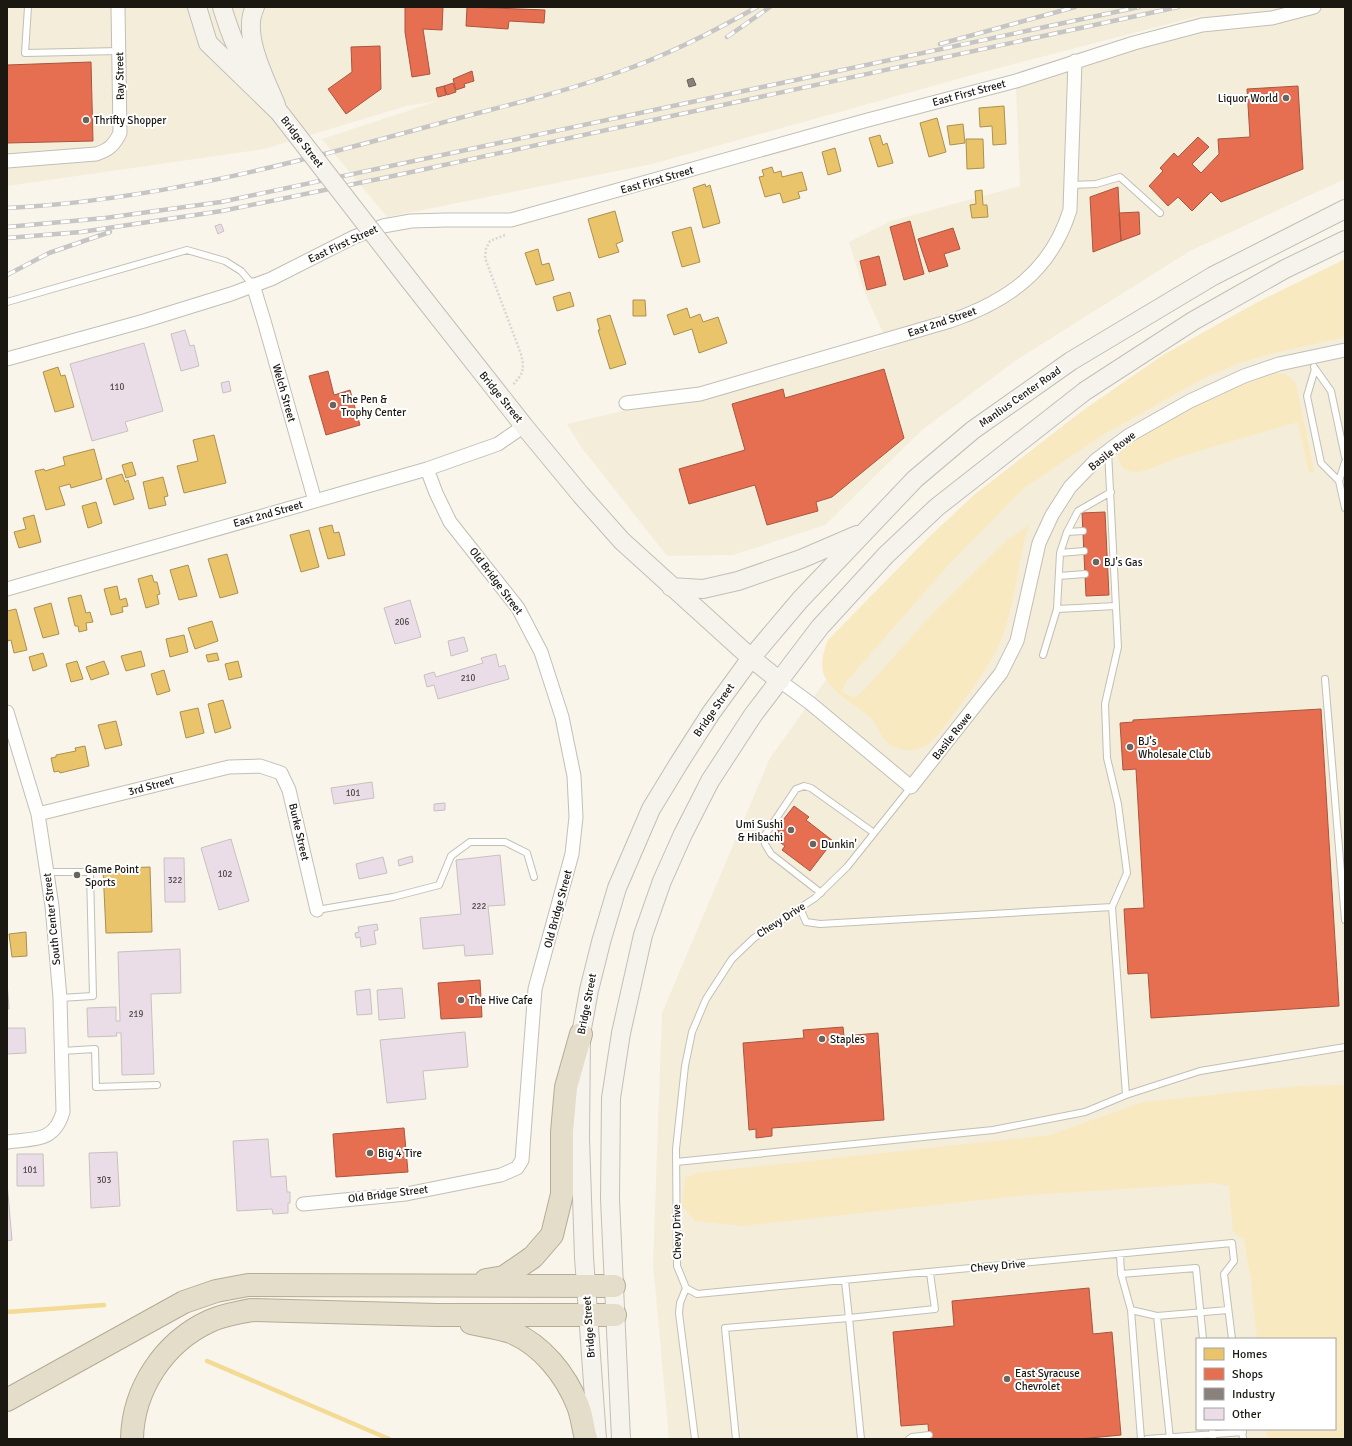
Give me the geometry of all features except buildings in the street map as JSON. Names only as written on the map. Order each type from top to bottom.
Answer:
[{"type":"highway","points":[[446,1286],[504,1277],[533,1257],[552,1235],[562,1194],[562,1132],[566,1087],[581,1034]]},
{"type":"highway","points":[[7,1400],[184,1302],[216,1291],[248,1285],[355,1284],[446,1286],[614,1286]]},
{"type":"highway","points":[[132,1439],[134,1414],[150,1376],[161,1359],[182,1336],[211,1320],[251,1310],[437,1315],[615,1315]]},
{"type":"highway","points":[[437,1315],[510,1332],[527,1340],[553,1364],[566,1381],[578,1407],[586,1439]]},
{"type":"main road","points":[[183,7],[208,43]]},
{"type":"main road","name":"Bridge Street","points":[[197,7],[208,43],[279,112]]},
{"type":"main road","name":"Bridge Street","points":[[222,7],[231,37],[243,61],[279,112],[410,282],[581,496],[622,541],[751,658],[780,681]]},
{"type":"main road","points":[[255,7],[251,28],[253,47],[279,112]]},
{"type":"main road","name":"Manlius Center Road","points":[[751,658],[800,600],[915,479],[973,430],[1071,361],[1213,276],[1345,209]]},
{"type":"main road","points":[[621,1439],[610,1199],[611,1098],[621,1033],[644,935],[662,881],[683,834],[710,781],[754,715],[820,627],[886,555],[936,507],[1085,391],[1193,321],[1284,269],[1345,240]]},
{"type":"main road","points":[[671,586],[703,589],[738,581],[802,559],[864,532]]},
{"type":"main road","name":"Bridge Street","points":[[597,1439],[586,1286],[580,1139],[581,1034],[592,976],[617,888],[651,809],[711,712],[751,658]]},
{"type":"street","name":"Ray Street","points":[[7,161],[96,154],[115,145],[120,134],[118,7]]},
{"type":"street","name":"East First Street","points":[[7,359],[144,321],[271,279],[354,237],[383,226],[411,222],[446,220],[511,220],[864,121],[1016,81],[1075,61],[1202,25],[1272,18],[1314,7]]},
{"type":"street","name":"East 2nd Street","points":[[626,403],[700,394],[879,343],[971,314],[1006,296],[1036,272],[1057,244],[1064,230],[1070,210],[1075,61]]},
{"type":"street","name":"Welch Street","points":[[253,285],[315,500]]},
{"type":"street","name":"Basile Rowe","points":[[912,787],[1001,673],[1017,641],[1039,542],[1052,515],[1070,487],[1096,460],[1128,436],[1190,401],[1244,376],[1279,364],[1314,363],[1345,350]]},
{"type":"street","name":"East 2nd Street","points":[[7,589],[427,469],[498,444],[524,426]]},
{"type":"street","name":"Old Bridge Street","points":[[303,1204],[406,1194],[501,1175],[517,1168],[522,1160],[536,989],[572,854],[576,817],[574,776],[562,717],[541,652],[518,608],[450,522],[436,493],[427,469]]},
{"type":"street","name":"Bridge Street","points":[[780,681],[810,703],[912,787]]},
{"type":"street","name":"South Center Street","points":[[7,712],[38,814],[60,998],[63,1112],[59,1126],[56,1130],[43,1137],[7,1142]]},
{"type":"street","name":"3rd Street","points":[[38,814],[229,767],[265,767]]},
{"type":"street","name":"Burke Street","points":[[265,767],[281,773],[289,790],[317,910]]},
{"type":"lane","points":[[28,7],[25,53],[119,51]]},
{"type":"lane","points":[[1071,185],[1096,184],[1120,177],[1160,213]]},
{"type":"lane","points":[[7,302],[187,250],[225,261],[241,271],[253,285]]},
{"type":"lane","points":[[1314,363],[1331,392],[1345,457]]},
{"type":"lane","points":[[1314,363],[1307,396],[1321,463],[1338,481],[1345,508]]},
{"type":"lane","points":[[1108,451],[1111,573],[1116,606],[1118,647],[1105,704],[1107,758],[1118,804],[1127,873],[1112,907],[1126,1095]]},
{"type":"lane","points":[[1338,481],[1345,462]]},
{"type":"lane","points":[[1338,481],[1345,478]]},
{"type":"lane","points":[[1043,655],[1057,609],[1060,553],[1067,532],[1078,511],[1110,492]]},
{"type":"lane","points":[[1067,532],[1083,531]]},
{"type":"lane","points":[[1060,553],[1084,551]]},
{"type":"lane","points":[[1059,576],[1085,574]]},
{"type":"lane","points":[[1057,609],[1116,606]]},
{"type":"lane","points":[[1325,679],[1345,920]]},
{"type":"lane","points":[[821,893],[770,854],[765,844],[765,835],[796,789],[804,786],[811,788],[874,833]]},
{"type":"lane","name":"Chevy Drive","points":[[912,787],[847,867],[821,893],[754,938],[732,959],[706,999],[692,1032],[685,1066],[676,1162],[677,1266],[686,1288],[697,1294],[930,1273],[1232,1243],[1234,1261],[1224,1274],[1228,1310]]},
{"type":"lane","points":[[317,910],[393,897],[439,885],[451,856],[470,842],[505,842],[527,853],[534,877]]},
{"type":"lane","points":[[46,872],[90,872],[93,996],[60,998]]},
{"type":"lane","points":[[800,908],[806,922],[820,924],[1112,907]]},
{"type":"lane","points":[[676,1162],[993,1130],[1085,1112],[1126,1095],[1200,1071],[1345,1047]]},
{"type":"lane","points":[[62,1050],[95,1050],[96,1087],[157,1085]]},
{"type":"lane","points":[[1120,1254],[1122,1274],[1131,1310],[1142,1439]]},
{"type":"lane","points":[[1122,1274],[1196,1268],[1203,1338]]},
{"type":"lane","points":[[736,1439],[725,1328],[849,1318],[935,1309],[930,1273]]},
{"type":"lane","points":[[845,1281],[862,1439]]},
{"type":"lane","points":[[686,1288],[680,1303],[679,1313],[695,1439]]},
{"type":"lane","points":[[1131,1310],[1157,1316],[1228,1310],[1232,1338]]},
{"type":"lane","points":[[1157,1316],[1170,1438]]},
{"type":"lane","points":[[1147,1439],[1213,1434],[1242,1430],[1243,1439]]},
{"type":"lane","points":[[909,1439],[912,1437],[929,1434]]},
{"type":"path","points":[[502,398],[522,375],[524,367],[521,354],[485,258],[486,249],[490,241],[514,232],[511,220]]},
{"type":"shaded area","points":[[7,7],[1345,7],[1345,179],[1190,251],[1018,359],[922,430],[825,525],[733,555],[667,556],[581,447],[567,424],[890,348],[864,291],[849,242],[891,221],[1020,186],[1016,88],[1019,72],[1211,13],[983,72],[652,164],[387,217],[322,139],[438,101],[406,106],[264,149],[7,186]]},
{"type":"shaded area","points":[[1345,259],[1345,337],[1242,362],[1206,377],[1106,433],[1024,488],[951,562],[845,683],[842,692],[854,698],[864,690],[934,612],[1006,541],[1029,525],[1022,551],[1009,616],[997,649],[980,678],[950,720],[937,736],[928,744],[913,750],[901,749],[890,745],[869,716],[844,698],[832,687],[824,675],[822,667],[823,653],[828,640],[925,541],[975,494],[1082,411],[1163,355],[1254,304]]},
{"type":"shaded area","points":[[1345,329],[1345,777],[1343,778],[1345,843],[1345,1094],[1301,1338],[1196,1338],[1196,1430],[1308,1430],[1308,1439],[669,1439],[653,1264],[662,1013],[770,758],[841,659],[1021,482],[1189,370]]},
{"type":"shaded area","points":[[1277,373],[1288,376],[1296,384],[1314,471],[1313,473],[1309,472],[1298,422],[1182,456],[1152,468],[1136,472],[1123,468],[1118,456],[1119,447],[1216,397]]},
{"type":"shaded area","points":[[1345,1085],[1345,1439],[1267,1439],[1266,1430],[1336,1430],[1336,1338],[1257,1338],[1251,1279],[1244,1240],[1233,1231],[1229,1186],[1214,1183],[1028,1195],[742,1226],[695,1221],[682,1206],[685,1178],[697,1173],[1050,1135],[1143,1102],[1300,1086]]},
{"type":"waterway","points":[[7,1312],[104,1305]]},
{"type":"waterway","points":[[207,1361],[389,1439]]},
{"type":"railway","points":[[7,208],[114,198],[220,179],[326,154],[575,87],[599,79],[640,64],[691,42],[757,7]]},
{"type":"railway","points":[[727,37],[770,7]]},
{"type":"railway","points":[[940,44],[1075,7]]},
{"type":"railway","points":[[7,227],[105,218],[221,202],[1139,7]]},
{"type":"railway","points":[[7,238],[81,232],[222,211],[393,176],[1178,7]]},
{"type":"railway","points":[[7,275],[49,253],[110,232]]},
{"type":"place","name":"Liquor World","points":[[1286,98]]},
{"type":"place","name":"Thrifty Shopper","points":[[86,120]]},
{"type":"place","name":"The Pen & Trophy Center","points":[[333,405]]},
{"type":"place","name":"BJ's Gas","points":[[1096,562]]},
{"type":"place","name":"BJ's Wholesale Club","points":[[1130,747]]},
{"type":"place","name":"Umi Sushi & Hibachi","points":[[791,830]]},
{"type":"place","name":"Dunkin'","points":[[813,844]]},
{"type":"place","name":"Game Point Sports","points":[[77,875]]},
{"type":"place","name":"The Hive Cafe","points":[[461,1000]]},
{"type":"place","name":"Staples","points":[[822,1039]]},
{"type":"place","name":"Big 4 Tire","points":[[370,1153]]},
{"type":"place","name":"East Syracuse Chevrolet","points":[[1007,1379]]}]
